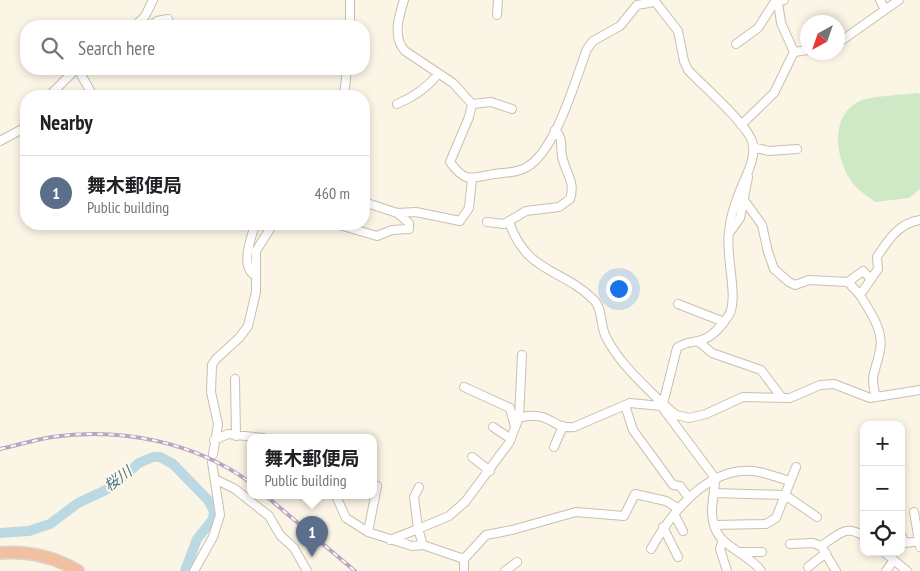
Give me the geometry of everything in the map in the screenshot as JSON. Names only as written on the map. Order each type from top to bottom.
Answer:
[{"type":"highway","points":[[0,553],[31,554],[60,562],[78,571]]},
{"type":"street","points":[[140,20],[153,0]]},
{"type":"street","points":[[350,0],[350,20]]},
{"type":"street","points":[[404,0],[398,26],[399,44],[453,83],[472,104]]},
{"type":"street","points":[[497,15],[498,0]]},
{"type":"street","points":[[880,0],[885,10]]},
{"type":"street","points":[[845,38],[899,0]]},
{"type":"street","points":[[472,104],[469,117],[450,162],[464,177],[472,179],[526,168],[537,158],[554,130],[587,49],[593,41],[620,26],[637,5],[654,1],[678,31],[688,70],[741,125],[752,140],[754,147],[737,199],[727,252],[734,303],[724,322],[713,334],[698,341],[684,342],[677,348],[673,355],[662,405]]},
{"type":"street","points":[[736,44],[758,28],[774,4],[781,1],[780,23],[794,52]]},
{"type":"street","points":[[162,20],[168,19]]},
{"type":"street","points":[[794,52],[800,51]]},
{"type":"street","points":[[741,125],[774,93],[794,52]]},
{"type":"street","points":[[397,104],[409,100],[428,86],[438,74]]},
{"type":"street","points":[[55,90],[71,75]]},
{"type":"street","points":[[81,75],[89,90]]},
{"type":"street","points":[[345,90],[346,75]]},
{"type":"street","points":[[472,104],[491,102],[512,109]]},
{"type":"street","points":[[487,222],[495,225],[509,222],[526,211],[564,205],[571,198],[572,183],[562,156],[562,138],[554,130]]},
{"type":"street","points":[[0,141],[20,131]]},
{"type":"street","points":[[754,147],[769,152],[797,150]]},
{"type":"street","points":[[729,234],[736,224],[744,200],[748,181],[747,173]]},
{"type":"street","points":[[397,213],[416,212],[460,221],[469,208],[472,179]]},
{"type":"street","points":[[744,200],[762,225],[774,270],[788,282],[795,284],[809,280],[848,282],[863,271],[871,279]]},
{"type":"street","points":[[356,230],[377,236],[392,230],[409,229],[409,223],[397,213],[370,204]]},
{"type":"street","points":[[860,295],[878,269],[877,257],[887,242],[907,222],[920,220]]},
{"type":"street","points":[[509,222],[518,242],[527,253],[547,270],[576,285],[597,303],[604,335],[615,352],[662,405],[715,478],[714,525],[723,540],[761,571]]},
{"type":"street","points":[[253,230],[250,239],[248,264],[250,272],[256,276]]},
{"type":"street","points":[[194,571],[218,524],[220,515],[212,458],[218,424],[211,392],[212,366],[216,359],[240,338],[248,326],[256,292],[257,247],[269,230]]},
{"type":"street","points":[[848,282],[860,295],[872,314],[879,333],[880,351],[872,381],[876,397]]},
{"type":"street","points":[[678,304],[724,322]]},
{"type":"street","points":[[698,341],[712,353],[761,370],[782,398]]},
{"type":"street","points":[[390,540],[453,514],[473,494],[490,471],[511,439],[519,418],[522,355]]},
{"type":"street","points":[[235,379],[236,436]]},
{"type":"street","points":[[519,418],[539,415],[570,428],[584,425],[625,405],[634,403],[662,405],[676,415],[690,418],[706,414],[750,396],[790,398],[820,385],[828,384],[834,384],[865,397],[920,390]]},
{"type":"street","points":[[464,387],[510,408],[515,429]]},
{"type":"street","points":[[625,405],[636,434],[673,485],[680,486],[689,498]]},
{"type":"street","points":[[554,446],[563,426]]},
{"type":"street","points":[[492,427],[511,439]]},
{"type":"street","points":[[214,440],[228,434],[247,437]]},
{"type":"street","points":[[472,457],[490,471]]},
{"type":"street","points":[[714,525],[766,524],[776,518],[796,468]]},
{"type":"street","points":[[651,549],[663,527],[677,511],[689,498],[715,478],[742,471],[754,471],[790,481]]},
{"type":"street","points":[[215,479],[235,489],[247,499]]},
{"type":"street","points":[[419,487],[414,496],[418,529],[423,545]]},
{"type":"street","points":[[714,493],[785,495],[817,517]]},
{"type":"street","points":[[464,571],[464,559],[486,535],[512,530],[576,512],[624,516],[635,494],[666,501],[677,511],[683,531]]},
{"type":"street","points":[[248,499],[269,516],[280,535],[294,548],[307,571]]},
{"type":"street","points":[[337,499],[346,518],[368,532],[412,546],[423,545],[464,559]]},
{"type":"street","points":[[368,532],[374,499]]},
{"type":"street","points":[[905,543],[919,543],[914,512]]},
{"type":"street","points":[[663,527],[678,557]]},
{"type":"street","points":[[822,546],[849,529],[860,534]]},
{"type":"street","points":[[723,540],[720,549],[727,571]]},
{"type":"street","points":[[790,544],[813,543],[822,546],[836,571]]},
{"type":"street","points":[[739,552],[762,552]]},
{"type":"street","points":[[808,567],[826,554]]},
{"type":"street","points":[[889,556],[907,571]]},
{"type":"street","points":[[886,571],[894,560]]},
{"type":"street","points":[[505,571],[517,562]]},
{"type":"green space","points":[[920,94],[920,189],[909,198],[875,202],[857,188],[844,167],[838,142],[839,129],[843,118],[850,108],[865,99]]},
{"type":"waterway","name":"桜川","points":[[0,533],[29,531],[50,524],[78,503],[110,488],[139,463],[153,457],[160,457],[173,464],[208,500],[214,511],[213,519],[197,539],[185,571]]},
{"type":"railway","points":[[0,449],[52,437],[78,434],[131,436],[182,448],[206,457],[247,480]]},
{"type":"railway","points":[[270,499],[355,571]]},
{"type":"place","name":"舞木郵便局","points":[[312,557]]}]
